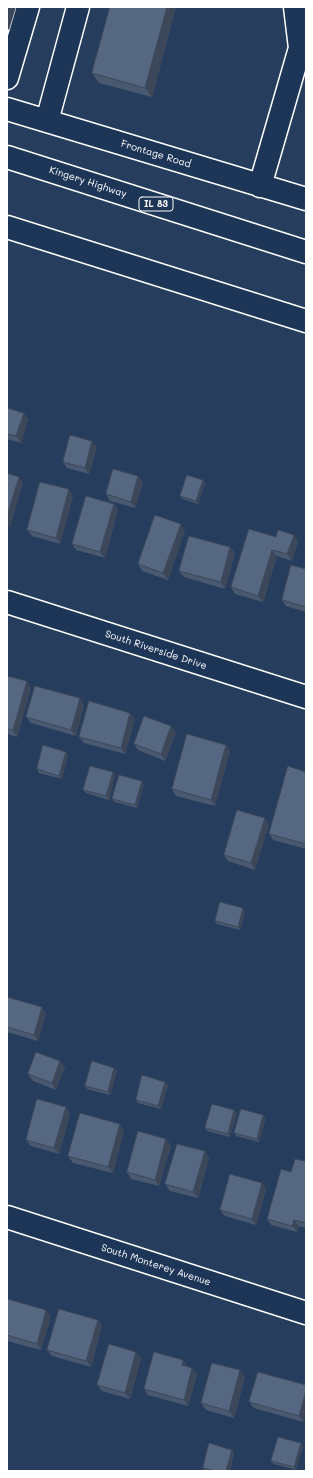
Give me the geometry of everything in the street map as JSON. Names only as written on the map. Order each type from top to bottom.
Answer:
[{"type":"main road","points":[[7,78],[10,55],[28,7]]},
{"type":"main road","points":[[47,121],[78,7]]},
{"type":"main road","points":[[260,186],[300,48],[295,7]]},
{"type":"main road","name":"Frontage Road","points":[[7,109],[306,199]]},
{"type":"main road","name":"Kingery Highway","points":[[7,157],[306,252]]},
{"type":"main road","points":[[7,227],[306,321]]},
{"type":"main road","name":"South Riverside Drive","points":[[7,602],[306,697]]},
{"type":"main road","name":"South Monterey Avenue","points":[[7,1218],[306,1313]]},
{"type":"building","points":[[110,7],[167,7],[145,88],[92,73]]},
{"type":"building","points":[[7,408],[24,413],[16,436],[7,434]]},
{"type":"building","points":[[70,435],[92,441],[85,468],[63,462]]},
{"type":"building","points":[[113,469],[138,476],[131,502],[106,494]]},
{"type":"building","points":[[7,473],[19,477],[7,516]]},
{"type":"building","points":[[187,475],[203,480],[196,501],[180,496]]},
{"type":"building","points":[[40,482],[69,489],[56,538],[27,530]]},
{"type":"building","points":[[86,496],[114,504],[100,552],[72,544]]},
{"type":"building","points":[[155,515],[181,524],[163,573],[138,564]]},
{"type":"building","points":[[249,529],[276,537],[278,530],[294,535],[287,554],[272,550],[258,596],[231,587]]},
{"type":"building","points":[[189,536],[230,547],[221,582],[179,571]]},
{"type":"building","points":[[291,565],[306,569],[306,607],[282,600]]},
{"type":"building","points":[[7,676],[27,681],[13,730],[7,729]]},
{"type":"building","points":[[35,686],[80,698],[71,730],[26,717]]},
{"type":"building","points":[[89,701],[130,713],[121,748],[79,737]]},
{"type":"building","points":[[144,716],[171,726],[161,754],[134,744]]},
{"type":"building","points":[[187,734],[226,745],[211,800],[172,789]]},
{"type":"building","points":[[43,745],[66,752],[59,776],[37,769]]},
{"type":"building","points":[[90,766],[113,772],[106,796],[83,790]]},
{"type":"building","points":[[288,766],[306,772],[306,844],[269,834]]},
{"type":"building","points":[[119,775],[142,781],[135,805],[112,799]]},
{"type":"building","points":[[237,810],[265,818],[251,863],[224,855]]},
{"type":"building","points":[[220,902],[243,908],[238,927],[215,921]]},
{"type":"building","points":[[7,997],[42,1007],[34,1035],[7,1027]]},
{"type":"building","points":[[36,1052],[60,1061],[52,1083],[28,1074]]},
{"type":"building","points":[[92,1061],[114,1068],[108,1092],[85,1086]]},
{"type":"building","points":[[142,1075],[165,1082],[158,1106],[136,1100]]},
{"type":"building","points":[[37,1099],[66,1107],[54,1148],[26,1140]]},
{"type":"building","points":[[212,1104],[234,1110],[228,1134],[205,1128]]},
{"type":"building","points":[[241,1109],[263,1115],[257,1139],[234,1133]]},
{"type":"building","points":[[80,1113],[120,1124],[108,1167],[68,1156]]},
{"type":"building","points":[[138,1131],[166,1139],[155,1180],[127,1172]]},
{"type":"building","points":[[177,1144],[205,1151],[193,1192],[165,1184]]},
{"type":"building","points":[[306,1158],[306,1223],[294,1220],[292,1226],[267,1219],[281,1169],[291,1172],[295,1159],[305,1161]]},
{"type":"building","points":[[230,1174],[262,1183],[252,1219],[220,1210]]},
{"type":"building","points":[[8,1299],[46,1310],[37,1344],[7,1335]]},
{"type":"building","points":[[59,1309],[98,1320],[86,1361],[47,1350]]},
{"type":"building","points":[[109,1344],[136,1352],[125,1393],[97,1385]]},
{"type":"building","points":[[154,1352],[183,1360],[182,1365],[192,1368],[184,1400],[144,1389]]},
{"type":"building","points":[[212,1363],[240,1370],[229,1411],[201,1403]]},
{"type":"building","points":[[258,1372],[306,1385],[306,1391],[299,1416],[249,1402]]},
{"type":"building","points":[[278,1437],[301,1443],[294,1467],[271,1461]]},
{"type":"building","points":[[209,1443],[232,1450],[226,1471],[215,1471],[203,1468]]}]
